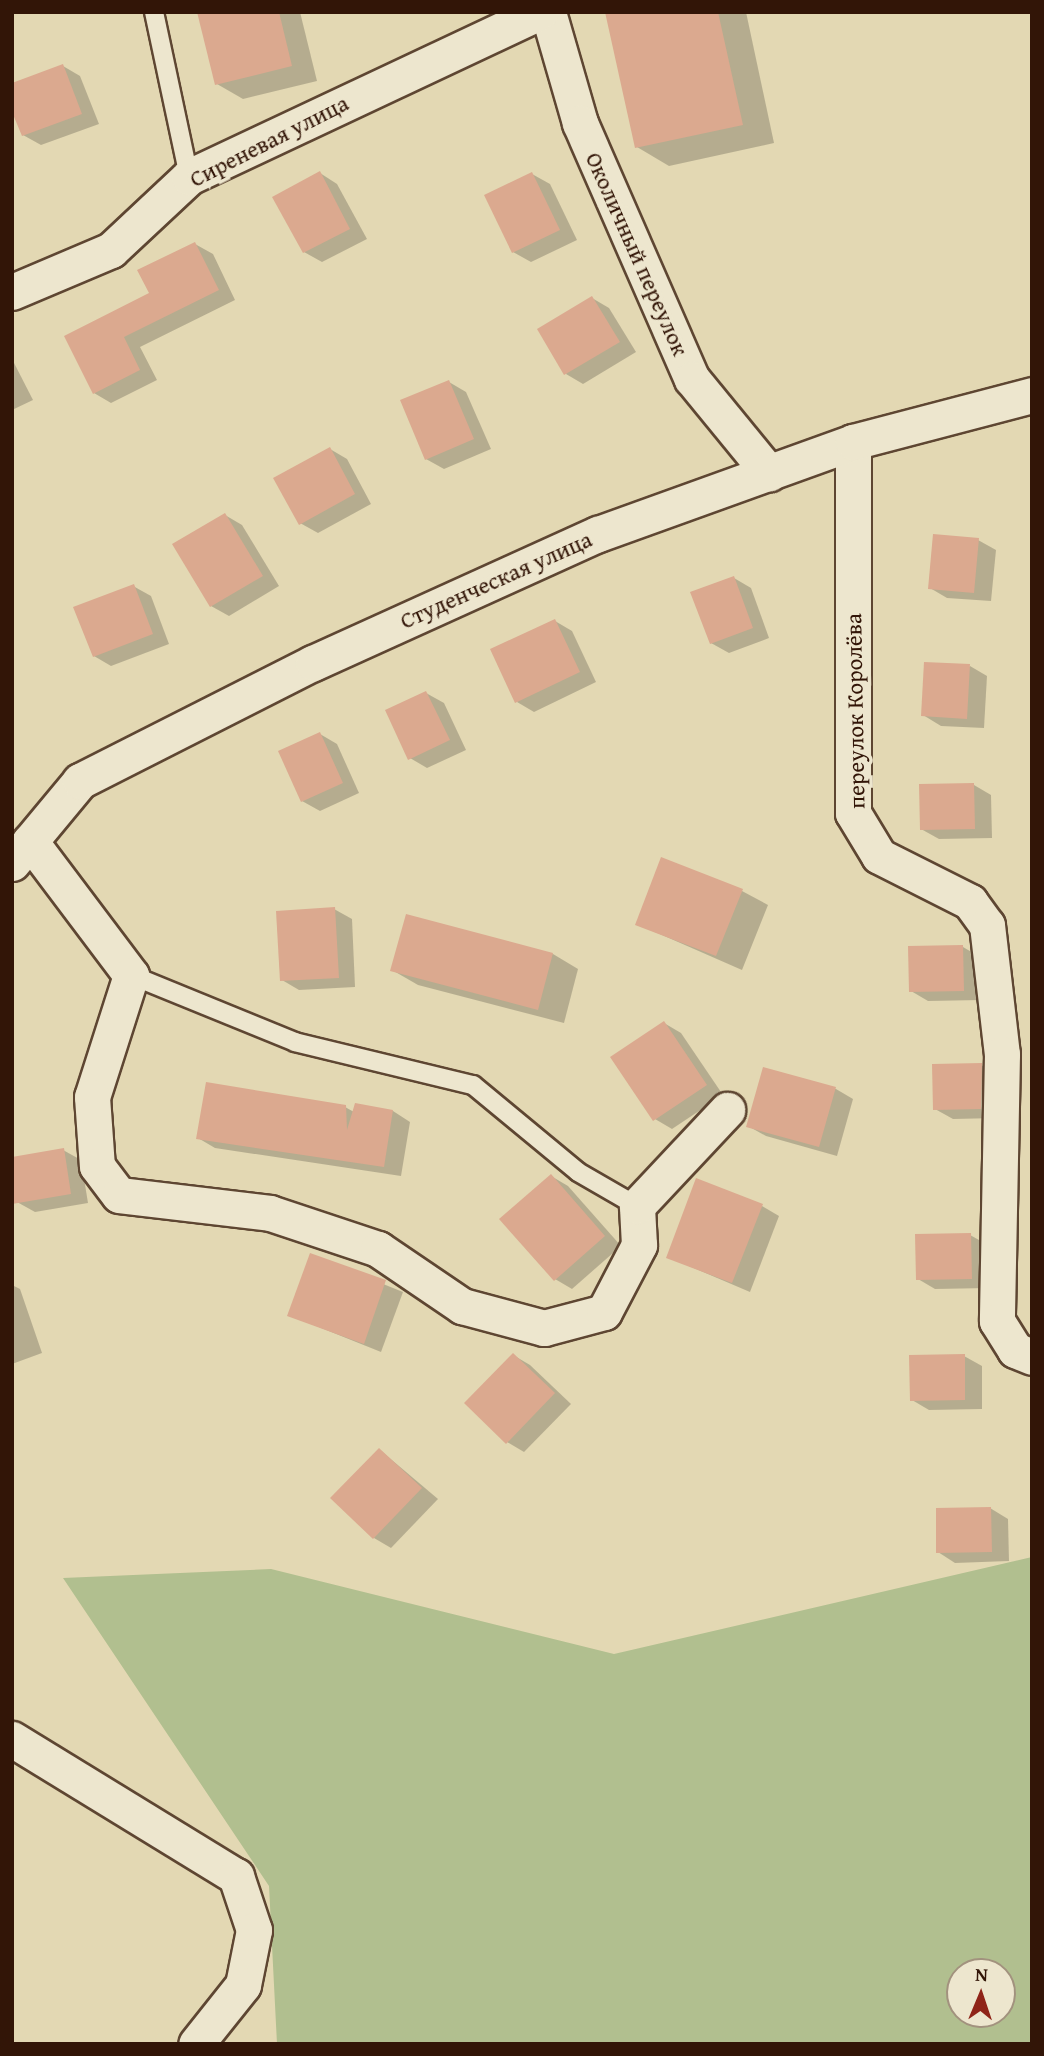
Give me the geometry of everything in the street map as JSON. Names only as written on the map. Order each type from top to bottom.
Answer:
[{"type":"street","name":"Сиреневая улица","points":[[12,292],[111,250],[189,177],[540,12]]},
{"type":"street","name":"Околичный переулок","points":[[548,12],[580,123],[692,379],[769,472]]},
{"type":"street","name":"Студенческая улица","points":[[21,852],[80,781],[313,663],[598,534],[853,442],[1032,395]]},
{"type":"street","name":"переулок Королёва","points":[[853,442],[853,813],[879,856],[970,902],[987,925],[1003,1054],[997,1321],[1015,1350],[1032,1357]]},
{"type":"street","points":[[21,852],[131,975],[92,1097],[97,1166],[119,1195],[270,1213],[377,1249],[462,1306],[544,1328],[604,1312],[639,1245],[637,1206],[727,1110]]},
{"type":"street","points":[[12,1739],[236,1876],[254,1930],[243,1985],[196,2044]]},
{"type":"lane","points":[[153,12],[189,177]]},
{"type":"lane","points":[[131,975],[295,1042],[473,1086],[578,1172],[637,1206]]},
{"type":"green space","points":[[1032,1557],[1032,2044],[277,2044],[269,1886],[63,1578],[271,1569],[614,1654]]},
{"type":"building","points":[[197,12],[279,12],[292,66],[215,85]]},
{"type":"building","points":[[605,12],[718,12],[743,125],[635,148]]},
{"type":"building","points":[[63,64],[82,114],[22,136],[12,112],[12,83]]},
{"type":"building","points":[[320,171],[350,229],[303,253],[272,197]]},
{"type":"building","points":[[532,172],[560,230],[512,253],[484,195]]},
{"type":"building","points":[[195,242],[219,290],[124,337],[140,370],[93,394],[64,336],[149,293],[137,270]]},
{"type":"building","points":[[592,296],[620,342],[564,375],[537,329]]},
{"type":"building","points":[[449,380],[474,439],[425,460],[400,400]]},
{"type":"building","points":[[330,447],[355,494],[299,525],[273,478]]},
{"type":"building","points":[[225,513],[263,576],[210,607],[172,544]]},
{"type":"building","points":[[933,534],[979,538],[974,593],[928,589]]},
{"type":"building","points":[[734,576],[753,628],[710,644],[690,592]]},
{"type":"building","points":[[134,584],[153,634],[93,657],[73,607]]},
{"type":"building","points":[[555,619],[580,672],[515,703],[490,649]]},
{"type":"building","points":[[924,662],[970,664],[967,719],[921,716]]},
{"type":"building","points":[[426,691],[450,740],[408,760],[385,710]]},
{"type":"building","points":[[320,732],[343,783],[301,802],[278,751]]},
{"type":"building","points":[[974,783],[975,829],[920,830],[919,784]]},
{"type":"building","points":[[661,857],[743,889],[716,956],[635,925]]},
{"type":"building","points":[[335,907],[339,978],[280,981],[276,911]]},
{"type":"building","points":[[406,914],[553,953],[538,1010],[390,971]]},
{"type":"building","points":[[963,945],[964,991],[909,992],[908,946]]},
{"type":"building","points":[[664,1021],[707,1085],[653,1121],[610,1057]]},
{"type":"building","points":[[982,1063],[981,1109],[933,1110],[932,1064]]},
{"type":"building","points":[[763,1067],[836,1087],[819,1147],[746,1127]]},
{"type":"building","points":[[206,1082],[346,1105],[347,1130],[355,1103],[393,1110],[384,1167],[196,1139]]},
{"type":"building","points":[[64,1148],[71,1194],[12,1204],[12,1157]]},
{"type":"building","points":[[551,1174],[605,1236],[554,1281],[499,1219]]},
{"type":"building","points":[[696,1178],[763,1204],[732,1283],[666,1258]]},
{"type":"building","points":[[971,1233],[972,1279],[916,1280],[915,1234]]},
{"type":"building","points":[[310,1253],[386,1280],[364,1344],[287,1316]]},
{"type":"building","points":[[513,1353],[555,1393],[506,1444],[464,1403]]},
{"type":"building","points":[[965,1354],[965,1400],[910,1401],[909,1355]]},
{"type":"building","points":[[379,1448],[422,1488],[373,1539],[330,1498]]},
{"type":"building","points":[[991,1507],[992,1552],[936,1553],[936,1508]]}]
